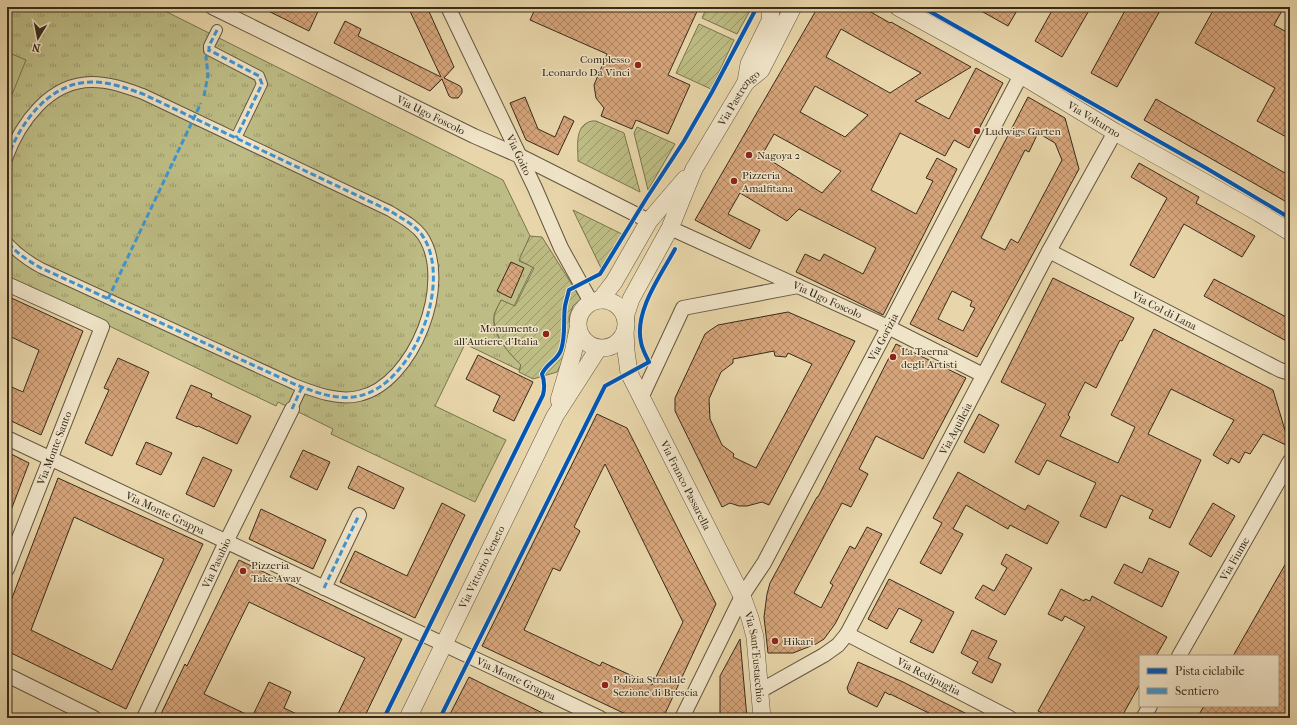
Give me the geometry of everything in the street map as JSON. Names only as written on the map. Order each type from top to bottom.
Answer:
[{"type":"street","name":"Via Goito","points":[[448,7],[520,156],[561,248],[596,301]]},
{"type":"street","points":[[746,82],[749,64],[770,21],[771,7]]},
{"type":"street","name":"Via Pastrengo","points":[[625,324],[630,299],[670,228],[694,169],[746,82],[761,70],[793,7]]},
{"type":"street","name":"Via Volturno","points":[[898,7],[1021,75],[1114,132],[1259,213],[1290,232]]},
{"type":"street","name":"Via Ugo Foscolo","points":[[221,9],[474,136],[520,156],[649,221]]},
{"type":"street","points":[[217,30],[209,46],[209,50],[259,76],[262,84],[236,138]]},
{"type":"street","name":"Via Gorizia","points":[[682,718],[742,596],[764,563],[1021,75]]},
{"type":"street","points":[[7,159],[22,128],[42,104],[60,90],[74,85],[92,82],[109,83],[143,94],[390,211],[407,221],[421,234],[430,250],[434,284],[426,322],[408,357],[398,370],[387,382],[374,391],[359,396],[343,398],[302,387],[41,268],[22,256],[7,242]]},
{"type":"street","name":"Via Aquileia","points":[[760,691],[824,655],[838,645],[847,634],[983,375],[1114,132]]},
{"type":"street","name":"Via Pastrengo","points":[[596,301],[614,282],[649,221],[694,169]]},
{"type":"street","name":"Via Ugo Foscolo","points":[[670,228],[888,327],[983,375]]},
{"type":"street","name":"Via Col di Lana","points":[[1049,251],[1285,371],[1290,380]]},
{"type":"street","name":"Via Monte Santo","points":[[7,284],[102,327],[7,569]]},
{"type":"street","points":[[641,398],[683,308],[798,286]]},
{"type":"street","points":[[596,301],[614,303],[621,309],[625,324],[624,336],[613,346],[601,349],[585,342],[578,329],[579,315],[584,308],[596,301]]},
{"type":"street","name":"Via Franco Passarella","points":[[625,324],[626,351],[629,373],[742,596]]},
{"type":"street","name":"Via Vittorio Veneto","points":[[555,416],[573,353],[578,329]]},
{"type":"street","name":"Via Franco Passarella","points":[[601,349],[629,373]]},
{"type":"street","name":"Via Vittorio Veneto","points":[[408,718],[555,416],[601,349]]},
{"type":"street","points":[[292,408],[302,387]]},
{"type":"street","name":"Via Pasubio","points":[[144,718],[226,542],[292,408]]},
{"type":"street","name":"Via Monte Grappa","points":[[7,438],[600,718]]},
{"type":"street","name":"Via Fiume","points":[[1180,655],[1290,460]]},
{"type":"street","points":[[324,588],[359,515]]},
{"type":"street","name":"Via Sant'Eustacchio","points":[[742,596],[750,618],[754,637],[762,718]]},
{"type":"street","name":"Via Redipuglia","points":[[847,634],[1010,718]]},
{"type":"street","points":[[7,675],[94,718]]},
{"type":"street","points":[[1143,718],[1149,707]]},
{"type":"green space","points":[[7,7],[157,7],[503,180],[530,236],[519,261],[533,267],[514,306],[501,300],[495,313],[494,323],[498,337],[521,365],[519,370],[465,344],[435,406],[506,440],[475,502],[331,434],[333,429],[278,402],[276,406],[7,277]]},
{"type":"green space","points":[[707,7],[752,7],[737,34],[702,18]]},
{"type":"green space","points":[[699,24],[734,40],[711,89],[676,73]]},
{"type":"green space","points":[[7,52],[26,60],[7,107]]},
{"type":"green space","points":[[596,121],[624,133],[640,192],[578,161],[578,137],[580,131],[586,123]]},
{"type":"green space","points":[[637,127],[675,144],[648,190],[634,133]]},
{"type":"green space","points":[[573,210],[622,234],[601,268]]},
{"type":"green space","points":[[530,236],[542,237],[581,299],[573,306],[569,317],[570,331],[566,355],[557,372],[533,379],[519,372],[521,365],[507,350],[499,338],[494,318],[501,300],[515,306],[534,268],[519,260]]},
{"type":"building","points":[[260,7],[320,7],[309,31]]},
{"type":"building","points":[[408,7],[427,7],[454,67],[444,78],[460,86],[462,93],[458,98],[452,98],[449,96],[442,79],[430,91],[334,43],[345,21],[361,29],[358,36],[441,77]]},
{"type":"building","name":"Complesso Leonardo Da Vinci","points":[[536,7],[699,7],[668,75],[690,85],[668,134],[636,120],[632,129],[601,116],[604,108],[596,98],[594,85],[607,54],[530,20]]},
{"type":"building","points":[[818,7],[862,7],[971,67],[915,101],[949,119],[976,68],[1003,83],[969,148],[954,140],[945,156],[900,133],[871,190],[916,214],[933,181],[926,178],[937,158],[957,169],[883,315],[796,272],[805,254],[820,261],[824,254],[863,274],[876,248],[799,209],[787,221],[740,193],[728,214],[760,230],[750,249],[695,220]],"holes":[[[841,29],[864,42],[921,73],[890,93],[826,57]],[[815,86],[868,115],[845,137],[800,112]],[[774,134],[841,171],[822,193],[762,155]]]},
{"type":"building","points":[[974,7],[1019,7],[1008,26]]},
{"type":"building","points":[[1054,7],[1091,7],[1062,57],[1035,41]]},
{"type":"building","points":[[1127,7],[1162,7],[1117,87],[1091,73]]},
{"type":"building","points":[[1215,7],[1284,7],[1274,25],[1290,34],[1290,139],[1257,121],[1275,88],[1195,43]]},
{"type":"building","points":[[525,97],[538,129],[555,137],[564,116],[574,121],[558,155],[526,140],[510,103]]},
{"type":"building","points":[[1028,97],[1065,118],[1079,169],[977,357],[910,324]],"holes":[[[1038,133],[1055,143],[1062,160],[1018,243],[1011,239],[1005,250],[981,238],[1025,150],[1029,152]],[[952,291],[972,301],[970,306],[975,308],[963,331],[938,319]]]},
{"type":"building","points":[[1156,99],[1290,176],[1290,204],[1144,120]]},
{"type":"building","points":[[1139,163],[1199,197],[1196,203],[1255,236],[1242,257],[1184,224],[1154,278],[1130,265],[1167,198],[1131,177]]},
{"type":"building","points":[[511,262],[524,268],[511,298],[497,291]]},
{"type":"building","points":[[1053,278],[1134,318],[1122,341],[1120,340],[1096,388],[1085,382],[1068,415],[1070,417],[1060,436],[1118,463],[1135,427],[1111,415],[1154,329],[1273,390],[1290,447],[1263,434],[1250,454],[1245,452],[1239,463],[1231,458],[1228,464],[1213,455],[1234,420],[1171,389],[1148,434],[1201,460],[1170,528],[1149,518],[1153,510],[1121,495],[1106,528],[1080,516],[1096,483],[1047,460],[1039,475],[1015,462],[1046,404],[1001,382]]},
{"type":"building","points":[[1214,279],[1290,319],[1290,343],[1204,296]]},
{"type":"building","points":[[7,296],[83,331],[41,435],[7,419],[7,385],[23,392],[39,350],[7,335]]},
{"type":"building","points":[[788,312],[855,341],[769,505],[762,502],[747,506],[739,506],[730,503],[722,507],[675,411],[675,398],[705,334],[718,325]],"holes":[[[774,351],[775,356],[786,357],[788,353],[812,364],[756,468],[733,457],[734,454],[722,445],[710,419],[709,399],[721,372],[733,363],[733,359]]]},
{"type":"building","points":[[896,344],[966,378],[923,459],[876,436],[859,469],[868,474],[851,507],[842,503],[794,593],[821,608],[833,585],[830,583],[850,546],[855,549],[867,527],[882,534],[835,624],[824,639],[816,644],[793,653],[768,653],[764,617],[770,583],[818,497]]},
{"type":"building","points":[[478,355],[533,382],[514,421],[493,411],[500,396],[466,379]]},
{"type":"building","points":[[118,358],[149,372],[112,456],[85,443],[109,390],[104,388]]},
{"type":"building","points":[[191,385],[212,394],[211,397],[251,416],[237,444],[198,426],[197,427],[176,418]]},
{"type":"building","points":[[597,414],[627,428],[716,604],[663,718],[634,718],[482,646]],"holes":[[[605,464],[683,622],[652,685],[602,662],[600,666],[524,630],[553,568],[560,571],[580,531],[574,527]]]},
{"type":"building","points":[[979,414],[999,425],[984,453],[964,442]]},
{"type":"building","points":[[146,442],[172,453],[161,475],[136,464]]},
{"type":"building","points":[[303,450],[330,462],[317,490],[290,477]]},
{"type":"building","points":[[7,452],[29,463],[8,518],[7,518]]},
{"type":"building","points":[[203,457],[232,470],[214,507],[186,494]]},
{"type":"building","points":[[358,466],[404,488],[394,509],[348,488]]},
{"type":"building","points":[[958,472],[1025,510],[1028,505],[1059,522],[1047,544],[1010,525],[1008,529],[966,505],[953,529],[963,534],[941,574],[920,563],[942,523],[933,518]]},
{"type":"building","points":[[58,478],[203,544],[126,709],[7,651],[7,611]],"holes":[[[74,517],[164,559],[112,670],[31,630]]]},
{"type":"building","points":[[442,503],[465,515],[415,618],[340,582],[355,551],[407,576]]},
{"type":"building","points":[[1213,503],[1235,516],[1211,557],[1189,544]]},
{"type":"building","points":[[261,509],[326,540],[313,569],[249,539]]},
{"type":"building","points":[[1006,554],[1032,568],[1005,615],[975,598],[983,585],[994,591],[1007,568],[1001,564]]},
{"type":"building","points":[[1290,556],[1290,718],[1197,718],[1203,707],[1279,707],[1279,655],[1234,655]]},
{"type":"building","points":[[1149,558],[1179,572],[1162,607],[1114,583],[1124,564],[1142,573]]},
{"type":"building","points":[[239,560],[402,639],[364,718],[336,718],[365,658],[249,602],[204,694],[252,717],[269,682],[291,692],[284,708],[305,718],[159,718],[185,664],[187,666]]},
{"type":"building","points":[[889,579],[954,612],[933,653],[910,642],[922,620],[899,608],[887,629],[868,619]]},
{"type":"building","points":[[1061,589],[1084,601],[1085,599],[1090,601],[1092,596],[1167,637],[1157,655],[1139,655],[1139,686],[1121,718],[1051,718],[1038,711],[1085,627],[1065,616],[1062,621],[1048,614]]},
{"type":"building","points":[[972,630],[997,641],[988,658],[1001,664],[992,683],[972,673],[978,662],[961,653]]},
{"type":"building","points":[[740,639],[747,718],[720,718],[720,676]]},
{"type":"building","points":[[858,662],[903,682],[975,718],[939,718],[885,692],[877,707],[849,693],[847,688]]},
{"type":"building","points":[[469,677],[485,685],[553,718],[448,718]]},
{"type":"marked path","points":[[217,30],[209,46],[209,50],[259,76],[262,84],[236,138]]},
{"type":"marked path","points":[[204,96],[208,75],[206,57],[209,50]]},
{"type":"marked path","points":[[7,159],[28,119],[38,107],[62,89],[77,84],[99,82],[112,84],[143,94],[390,211],[411,224],[422,235],[431,255],[433,278],[431,303],[423,328],[412,352],[397,372],[379,388],[359,396],[334,397],[294,384],[41,268],[32,263],[7,242]]},
{"type":"marked path","points":[[108,299],[201,103]]},
{"type":"marked path","points":[[292,409],[302,387]]},
{"type":"marked path","points":[[324,588],[359,515]]},
{"type":"cycle path","points":[[384,718],[543,395],[544,380],[542,374],[544,370],[555,360],[563,345],[565,306],[569,290],[600,274],[684,141],[757,7]]},
{"type":"cycle path","points":[[922,7],[1206,168],[1290,218]]},
{"type":"cycle path","points":[[440,718],[605,386],[649,362],[641,342],[641,318],[650,294],[675,249]]},
{"type":"place","name":"Complesso Leonardo Da Vinci","points":[[638,65]]},
{"type":"place","name":"Ludwigs Garten","points":[[977,131]]},
{"type":"place","name":"Nagoya 2","points":[[749,155]]},
{"type":"place","name":"Pizzeria Amalfitana","points":[[734,181]]},
{"type":"place","name":"Monumento all'Autiere d'Italia","points":[[546,334]]},
{"type":"place","name":"La Taerna degli Artisti","points":[[893,357]]},
{"type":"place","name":"Pizzeria Take Away","points":[[243,571]]},
{"type":"place","name":"Hikari","points":[[775,641]]},
{"type":"place","name":"Polizia Stradale Sezione di Brescia","points":[[605,685]]}]
